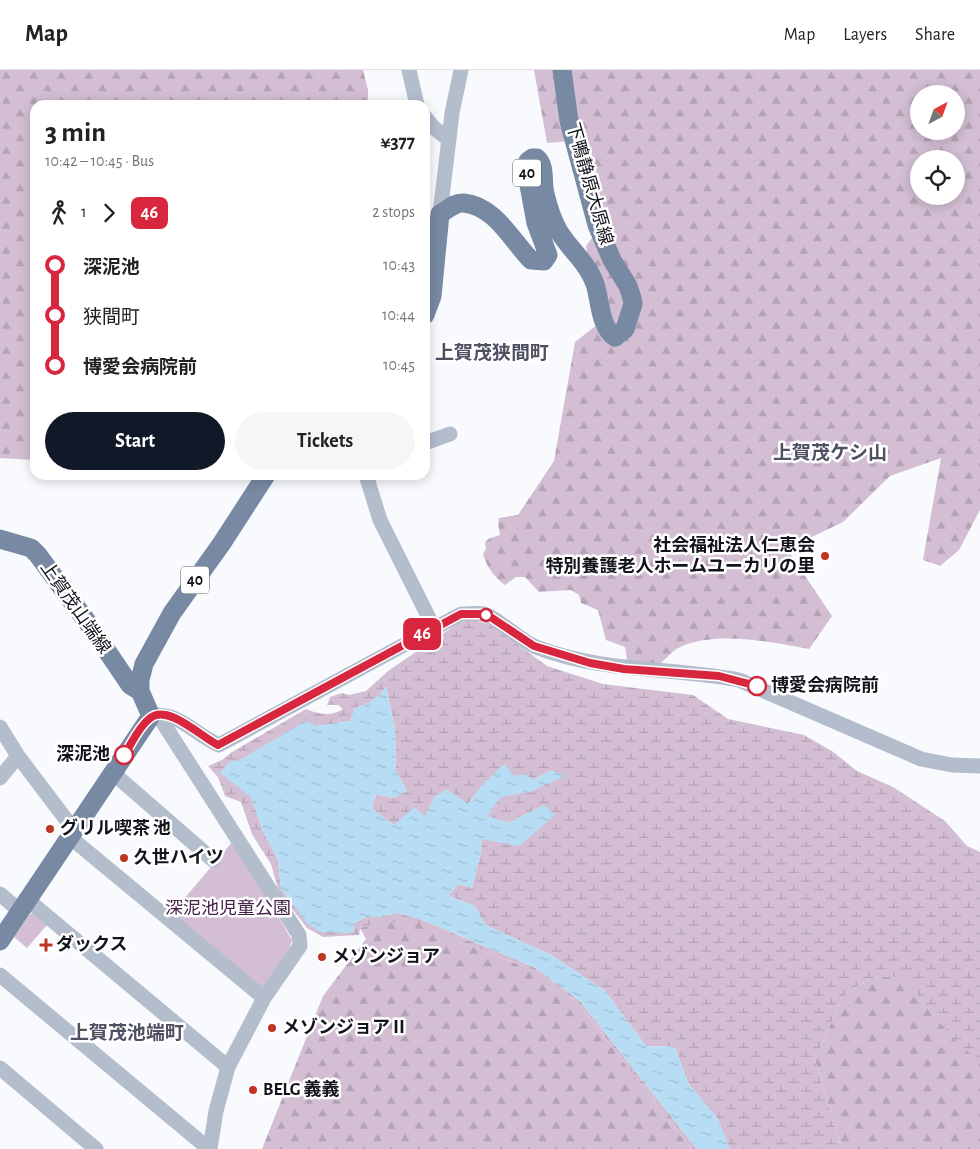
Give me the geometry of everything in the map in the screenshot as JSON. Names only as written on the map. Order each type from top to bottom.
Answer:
[{"type":"main road","name":"下鴨静原大原線","points":[[440,214],[454,205],[463,202],[474,206],[503,226],[531,260],[544,261],[548,255],[536,223],[526,169],[528,161],[532,158],[537,158],[543,168],[544,192],[550,213],[559,231],[591,274],[610,334],[615,337],[625,329],[633,304],[632,298],[628,286],[612,260],[597,225],[569,121],[562,70]]},
{"type":"main road","points":[[430,301],[440,214]]},
{"type":"main road","name":"40","points":[[140,691],[144,664],[172,613],[222,543],[263,480]]},
{"type":"main road","name":"上賀茂山端線","points":[[0,539],[31,548],[38,555],[88,623],[130,685],[140,691]]},
{"type":"main road","points":[[0,941],[25,907],[113,773],[154,716],[140,691]]},
{"type":"street","points":[[408,70],[416,100]]},
{"type":"street","points":[[440,214],[449,140],[462,70]]},
{"type":"street","points":[[430,123],[449,140]]},
{"type":"street","points":[[430,441],[450,434]]},
{"type":"street","points":[[368,480],[380,520],[434,628]]},
{"type":"street","points":[[154,716],[179,719],[218,745],[461,614],[486,614],[518,638],[554,653],[590,663],[624,669],[739,680],[792,700],[921,759],[952,765],[980,766]]},
{"type":"street","points":[[0,975],[209,1149],[216,1111],[228,1066],[264,998],[300,946],[299,935],[154,716]]},
{"type":"street","points":[[0,726],[18,756],[72,834],[264,998]]},
{"type":"street","points":[[0,778],[18,756]]},
{"type":"street","points":[[113,773],[213,860]]},
{"type":"street","points":[[0,894],[25,907],[228,1066]]},
{"type":"street","points":[[0,1068],[96,1149]]},
{"type":"green space","points":[[0,70],[363,70],[368,90],[368,100],[30,100],[30,460],[0,458]]},
{"type":"green space","points":[[534,70],[980,70],[980,510],[959,550],[940,566],[923,560],[941,458],[890,476],[843,522],[787,549],[832,616],[809,649],[777,643],[725,639],[693,643],[678,648],[657,666],[627,660],[625,647],[606,640],[598,610],[581,603],[579,595],[571,590],[539,592],[525,577],[516,577],[505,585],[491,571],[484,558],[485,542],[490,538],[500,535],[499,518],[518,515],[554,461],[575,342],[598,324],[586,246],[605,220],[582,140],[547,143]]},
{"type":"green space","points":[[474,620],[491,625],[547,666],[603,684],[693,695],[728,719],[804,735],[832,751],[857,771],[893,787],[945,821],[967,846],[980,852],[980,1063],[950,1035],[903,976],[870,978],[842,998],[815,1060],[840,1143],[846,1149],[730,1149],[717,1118],[688,1083],[675,1047],[646,1046],[605,991],[551,955],[485,925],[475,906],[449,896],[458,884],[472,888],[481,851],[482,838],[544,805],[508,823],[486,816],[501,796],[532,791],[551,770],[533,780],[483,784],[468,804],[434,797],[425,817],[394,825],[372,809],[376,794],[393,798],[407,791],[396,771],[395,729],[386,687],[374,700],[356,708],[351,721],[317,726],[238,761],[230,761],[221,773],[251,796],[262,829],[278,860],[281,889],[293,904],[353,933],[354,923],[366,917],[398,913],[420,919],[536,968],[580,1001],[697,1149],[691,1149],[578,1003],[541,973],[458,941],[420,923],[379,923],[360,928],[359,935],[323,937],[307,928],[279,892],[271,864],[252,834],[241,802],[225,796],[218,777],[208,766],[222,760],[232,752],[306,709],[324,714],[338,712],[343,709],[338,705],[327,705],[330,697],[342,693],[349,695],[366,691],[388,671],[460,622]]},
{"type":"green space","name":"深泥池児童公園","points":[[233,841],[292,940],[290,947],[267,986],[258,986],[172,913]]},
{"type":"green space","points":[[37,913],[47,925],[27,948],[14,937],[30,914]]},
{"type":"green space","points":[[420,922],[458,941],[541,973],[578,1003],[691,1149],[262,1149],[323,996],[366,939],[360,928],[379,923]]},
{"type":"green space","points":[[903,975],[950,1035],[980,1056],[980,1149],[846,1149],[840,1143],[815,1060],[842,998],[870,978]]},
{"type":"water","points":[[386,687],[395,729],[396,771],[407,791],[393,798],[376,794],[372,809],[394,825],[414,807],[425,816],[434,797],[447,789],[468,804],[483,784],[504,764],[514,776],[526,774],[533,780],[551,770],[565,776],[532,791],[501,797],[487,816],[508,823],[544,805],[555,815],[519,846],[482,839],[472,888],[458,884],[449,896],[475,906],[485,925],[551,955],[605,991],[646,1046],[675,1047],[688,1083],[717,1118],[730,1149],[697,1149],[580,1001],[536,968],[420,919],[398,913],[366,917],[354,923],[353,933],[321,932],[307,923],[281,889],[278,860],[262,829],[251,797],[220,773],[230,761],[238,761],[306,721],[317,726],[351,721],[356,708],[374,700]]},
{"type":"bus line","name":"46","points":[[124,755],[144,723],[151,716],[158,715],[179,719],[209,741],[218,745],[461,614],[486,614],[518,638],[534,646],[590,663],[624,669],[719,676],[757,686]]},
{"type":"place","name":"社会福祉法人仁恵会 特別養護老人ホームユーカリの里","points":[[825,556]]},
{"type":"place","name":"博愛会病院前","points":[[757,686]]},
{"type":"place","name":"深泥池","points":[[124,755]]},
{"type":"place","name":"グリル喫茶 池","points":[[50,829]]},
{"type":"place","name":"久世ハイツ","points":[[124,858]]},
{"type":"place","name":"ダックス","points":[[46,945]]},
{"type":"place","name":"メゾンジョア","points":[[322,957]]},
{"type":"place","name":"メゾンジョアⅡ","points":[[272,1028]]},
{"type":"place","name":"BELG 義義","points":[[253,1090]]},
{"type":"district","name":"上賀茂狭間町","points":[[492,353]]},
{"type":"district","name":"上賀茂ケシ山","points":[[830,453]]},
{"type":"district","name":"上賀茂池端町","points":[[127,1033]]}]
